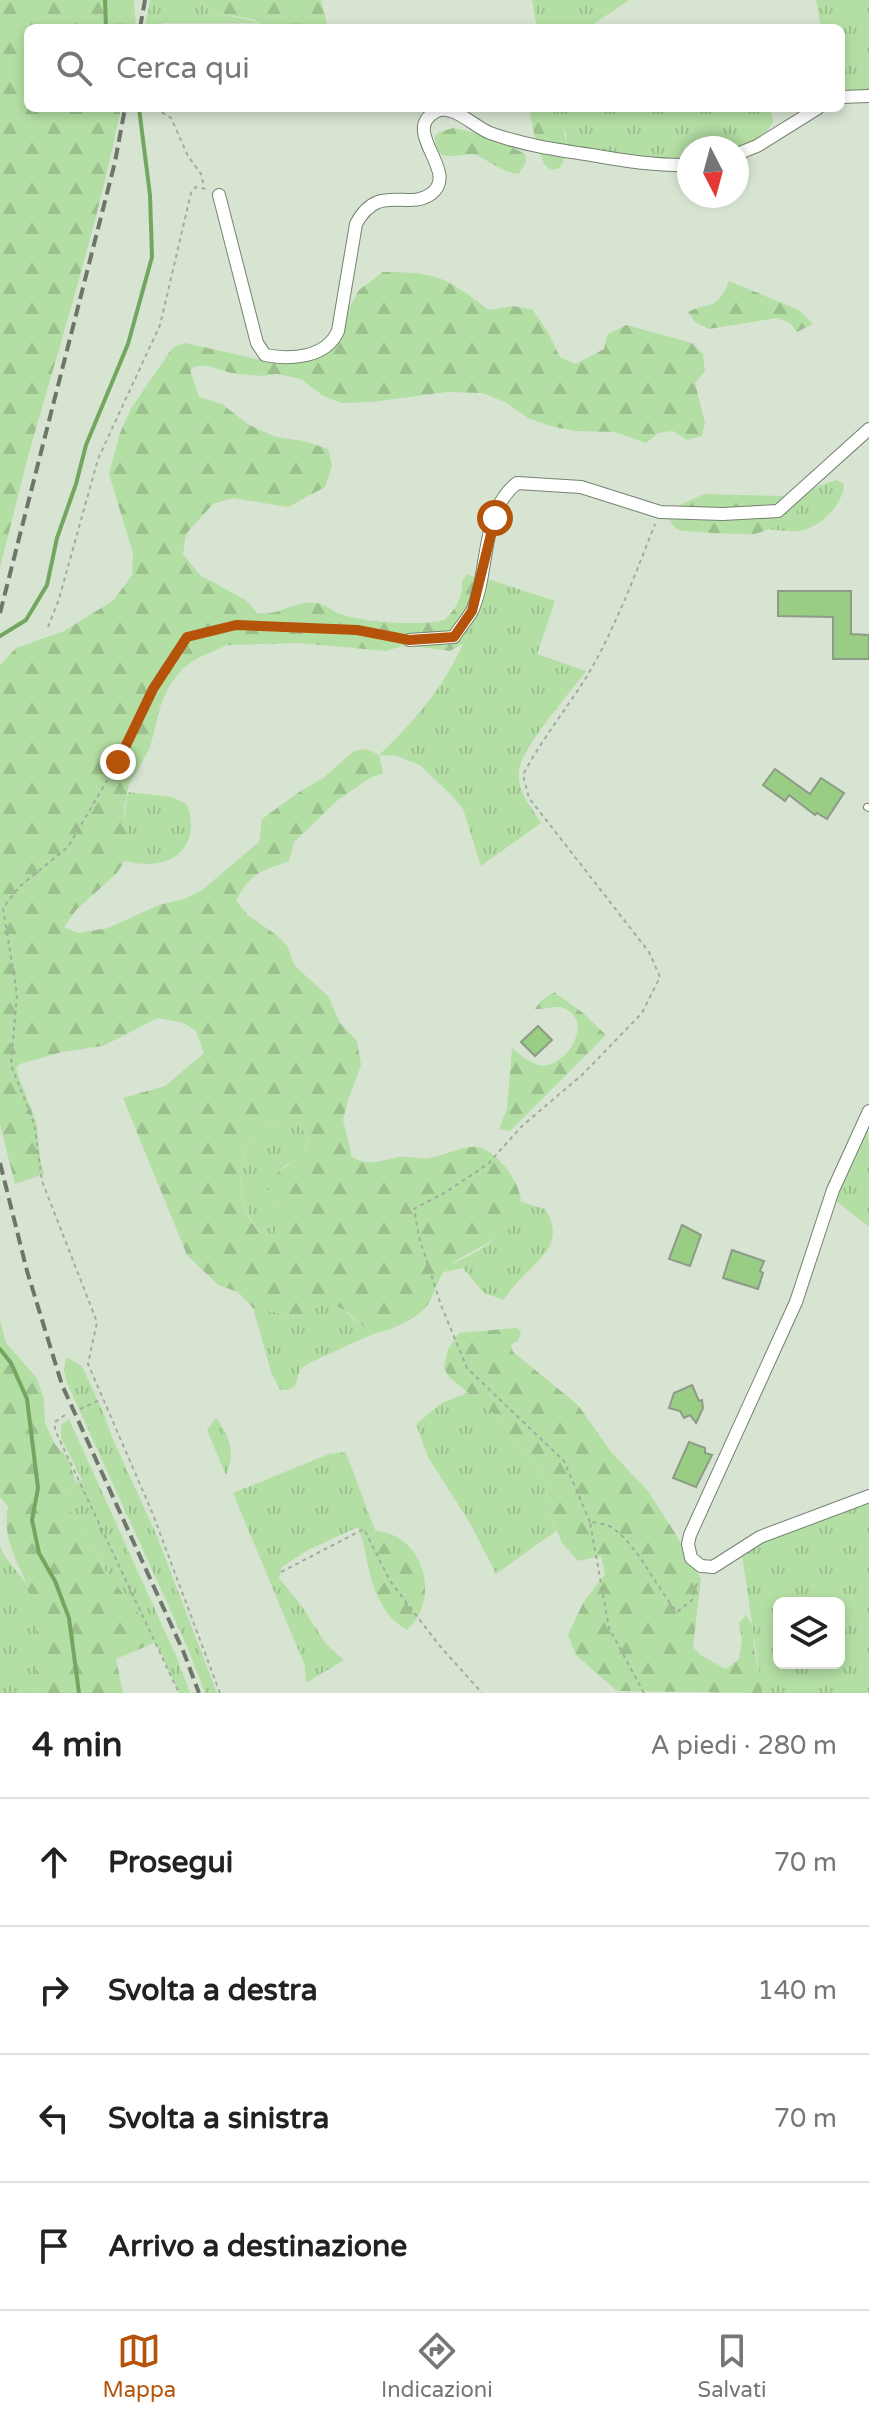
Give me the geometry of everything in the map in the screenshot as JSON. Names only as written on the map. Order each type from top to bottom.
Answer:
[{"type":"street","points":[[845,97],[869,96]]},
{"type":"street","points":[[219,195],[257,343],[265,355],[281,358],[325,349],[338,331],[356,224],[363,210],[386,200],[421,199],[437,187],[440,176],[424,134],[426,121],[435,112]]},
{"type":"street","points":[[454,112],[487,131],[533,146],[659,166],[677,165]]},
{"type":"street","points":[[749,149],[812,112]]},
{"type":"street","points":[[409,640],[454,637],[472,611],[502,498],[517,483],[581,487],[660,512],[723,514],[778,511],[869,429]]},
{"type":"street","points":[[869,1111],[833,1190],[800,1292],[690,1535],[691,1558],[701,1566],[713,1567],[760,1537],[869,1496]]},
{"type":"path","points":[[161,112],[171,118],[188,156],[201,174],[204,188]]},
{"type":"path","points":[[48,627],[59,599],[98,459],[160,325],[191,193],[196,187],[219,195]]},
{"type":"path","points":[[644,1693],[609,1628],[590,1522],[564,1461],[467,1368],[441,1305],[419,1237],[414,1209],[488,1164],[522,1126],[583,1074],[642,1013],[660,977],[649,952],[529,798],[523,775],[538,747],[587,675],[629,589],[660,512]]},
{"type":"path","points":[[220,1693],[152,1512],[88,1364],[97,1322],[42,1181],[34,1123],[11,1065],[17,994],[3,908],[19,887],[68,847],[118,762],[153,689],[187,637],[236,625],[357,630],[409,640]]},
{"type":"path","points":[[80,1409],[101,1399]]},
{"type":"path","points":[[65,1415],[55,1422],[55,1430],[179,1693]]},
{"type":"path","points":[[590,1522],[612,1527],[633,1549],[662,1595],[677,1612],[692,1600],[701,1566]]},
{"type":"path","points":[[281,1572],[364,1529],[390,1581],[439,1645],[482,1693]]},
{"type":"green space","points":[[0,0],[134,0],[136,24],[24,24],[24,112],[120,112],[92,230],[0,567]]},
{"type":"green space","points":[[150,0],[203,0],[210,12],[263,23],[162,23],[146,24]]},
{"type":"green space","points":[[203,0],[321,0],[327,24],[262,24],[252,19],[210,12]]},
{"type":"green space","points":[[532,0],[629,0],[594,24],[536,24]]},
{"type":"green space","points":[[816,0],[869,0],[869,95],[845,96],[845,24],[820,24]]},
{"type":"green space","points":[[530,112],[554,112],[566,145],[560,168],[550,169],[545,164]]},
{"type":"green space","points":[[554,112],[772,112],[773,121],[764,138],[749,144],[749,136],[677,136],[677,161],[567,149],[566,134]]},
{"type":"green space","points":[[453,128],[508,145],[525,154],[526,162],[519,174],[472,154],[445,156],[436,147],[435,136]]},
{"type":"green space","points":[[383,272],[429,275],[451,283],[489,310],[513,306],[533,310],[560,357],[576,364],[604,349],[607,335],[626,325],[692,343],[703,354],[705,371],[695,383],[705,423],[702,436],[687,440],[673,431],[658,433],[646,443],[615,432],[575,431],[547,425],[483,393],[447,392],[341,403],[322,395],[301,379],[277,374],[231,373],[209,366],[197,366],[190,370],[199,397],[222,404],[249,425],[276,437],[328,449],[332,466],[325,487],[288,507],[233,498],[213,504],[186,534],[183,554],[200,575],[247,601],[257,613],[272,613],[309,602],[351,617],[407,623],[445,620],[458,602],[462,581],[468,574],[480,584],[480,597],[464,643],[450,651],[404,645],[387,651],[298,643],[227,645],[183,668],[169,686],[160,707],[150,748],[129,784],[124,808],[125,861],[116,874],[77,909],[64,927],[78,933],[108,928],[202,890],[259,842],[262,819],[322,779],[354,751],[367,749],[379,755],[383,773],[339,799],[294,842],[289,861],[257,874],[236,901],[248,915],[287,946],[295,966],[328,996],[340,1023],[357,1041],[361,1065],[343,1120],[352,1157],[370,1162],[399,1157],[436,1157],[467,1147],[482,1148],[512,1176],[520,1195],[520,1209],[506,1231],[447,1268],[425,1308],[397,1326],[373,1334],[347,1312],[331,1305],[313,1309],[301,1317],[253,1308],[238,1292],[218,1285],[187,1255],[123,1098],[165,1086],[204,1053],[196,1031],[184,1023],[158,1018],[103,1046],[62,1052],[20,1064],[16,1069],[37,1125],[44,1174],[15,1184],[0,1125],[0,665],[16,648],[64,631],[114,600],[132,575],[133,553],[109,474],[120,433],[132,407],[173,347],[186,343],[260,360],[307,360],[342,331],[348,310],[359,290]],"holes":[[[285,1120],[297,1124],[308,1139],[300,1155],[271,1183],[268,1192],[280,1213],[272,1237],[260,1231],[251,1221],[245,1208],[241,1177],[253,1136],[269,1124]]]},
{"type":"green space","points":[[729,281],[799,310],[813,324],[797,332],[790,323],[777,318],[709,329],[695,322],[688,312],[716,302]]},
{"type":"green space","points":[[836,480],[844,484],[840,500],[815,525],[798,531],[766,529],[793,514],[809,492]]},
{"type":"green space","points":[[704,494],[788,496],[798,500],[798,510],[777,525],[754,534],[692,532],[675,527],[668,516],[671,509]]},
{"type":"green space","points":[[482,577],[555,601],[537,654],[586,671],[537,735],[519,771],[520,785],[541,823],[481,866],[463,809],[452,796],[420,765],[397,756],[379,755],[416,716],[447,675],[469,629]]},
{"type":"green space","points":[[128,792],[172,797],[187,804],[190,835],[178,855],[155,863],[125,861]]},
{"type":"green space","points":[[554,992],[606,1035],[510,1131],[499,1129],[507,1109],[512,1048],[532,1062],[548,1065],[566,1054],[577,1035],[574,1016],[566,1009],[535,1009]]},
{"type":"green space","points":[[280,1120],[297,1124],[308,1139],[302,1156],[283,1167],[268,1192],[277,1203],[280,1214],[272,1237],[260,1231],[251,1221],[245,1208],[241,1177],[253,1136],[265,1126]]},
{"type":"green space","points":[[866,1125],[869,1142],[869,1227],[834,1199]]},
{"type":"green space","points":[[521,1202],[545,1209],[552,1223],[553,1236],[542,1257],[504,1300],[484,1293],[463,1268],[444,1272],[448,1266],[502,1233],[511,1224]]},
{"type":"green space","points":[[329,1303],[338,1306],[373,1334],[309,1363],[300,1369],[295,1386],[280,1390],[271,1372],[253,1308],[301,1317],[314,1306]]},
{"type":"green space","points":[[0,1320],[6,1343],[36,1377],[44,1399],[45,1423],[55,1444],[68,1458],[76,1483],[62,1498],[154,1643],[116,1659],[123,1693],[34,1693],[35,1617],[30,1593],[8,1534],[8,1507],[0,1497]]},
{"type":"green space","points":[[517,1328],[521,1332],[518,1341],[511,1344],[513,1352],[578,1405],[612,1453],[648,1491],[701,1579],[693,1647],[702,1656],[726,1669],[739,1659],[742,1640],[739,1623],[746,1615],[753,1629],[762,1693],[617,1691],[576,1655],[568,1635],[583,1603],[605,1574],[601,1556],[578,1561],[562,1543],[551,1518],[545,1480],[535,1464],[517,1446],[498,1417],[449,1377],[444,1368],[448,1349],[459,1333]]},
{"type":"green space","points":[[66,1357],[82,1366],[103,1412],[156,1534],[217,1693],[205,1693],[189,1651],[67,1383],[64,1371]]},
{"type":"green space","points":[[469,1392],[498,1417],[517,1446],[535,1464],[545,1480],[556,1531],[496,1574],[471,1525],[428,1457],[416,1424],[442,1403]]},
{"type":"green space","points":[[216,1418],[230,1445],[231,1460],[226,1475],[207,1430]]},
{"type":"green space","points":[[69,1419],[190,1693],[179,1693],[156,1643],[105,1570],[62,1498],[82,1480],[61,1438],[61,1425]]},
{"type":"green space","points":[[345,1452],[376,1531],[364,1545],[358,1527],[306,1551],[281,1568],[279,1578],[326,1644],[344,1660],[306,1683],[305,1666],[233,1493],[329,1454]]},
{"type":"green space","points":[[869,1500],[869,1693],[762,1693],[742,1554],[766,1539]]},
{"type":"green space","points":[[376,1531],[393,1535],[406,1544],[423,1570],[423,1602],[407,1630],[388,1614],[372,1582],[364,1545]]},
{"type":"green space","points":[[0,1545],[5,1557],[28,1587],[35,1610],[34,1693],[0,1693]]},
{"type":"building","points":[[778,591],[851,591],[851,634],[869,635],[869,659],[833,659],[833,617],[778,616]]},
{"type":"building","points":[[775,769],[810,794],[821,778],[844,793],[827,819],[817,813],[815,815],[789,795],[785,801],[763,785]]},
{"type":"building","points":[[538,1026],[552,1040],[535,1056],[521,1042]]},
{"type":"building","points":[[682,1225],[701,1235],[690,1266],[669,1259]]},
{"type":"building","points":[[732,1250],[764,1261],[758,1289],[723,1278]]},
{"type":"building","points":[[692,1385],[699,1401],[702,1400],[703,1408],[696,1423],[690,1415],[684,1418],[680,1411],[669,1408],[674,1393]]},
{"type":"building","points":[[689,1442],[705,1448],[705,1453],[712,1455],[696,1487],[673,1478]]},
{"type":"waterway","points":[[105,0],[106,24]]},
{"type":"waterway","points":[[0,636],[26,620],[47,585],[57,538],[86,445],[128,344],[152,257],[150,195],[140,112]]},
{"type":"waterway","points":[[0,1349],[11,1363],[27,1399],[38,1488],[32,1520],[39,1553],[55,1581],[69,1618],[79,1693]]},
{"type":"railway","points":[[141,24],[145,0]]},
{"type":"railway","points":[[0,613],[115,162],[124,112]]},
{"type":"railway","points":[[0,1163],[27,1271],[62,1385],[184,1653],[199,1693]]},
{"type":"route","points":[[118,762],[153,689],[187,637],[236,625],[357,630],[409,640],[454,637],[472,611],[495,518]]}]
